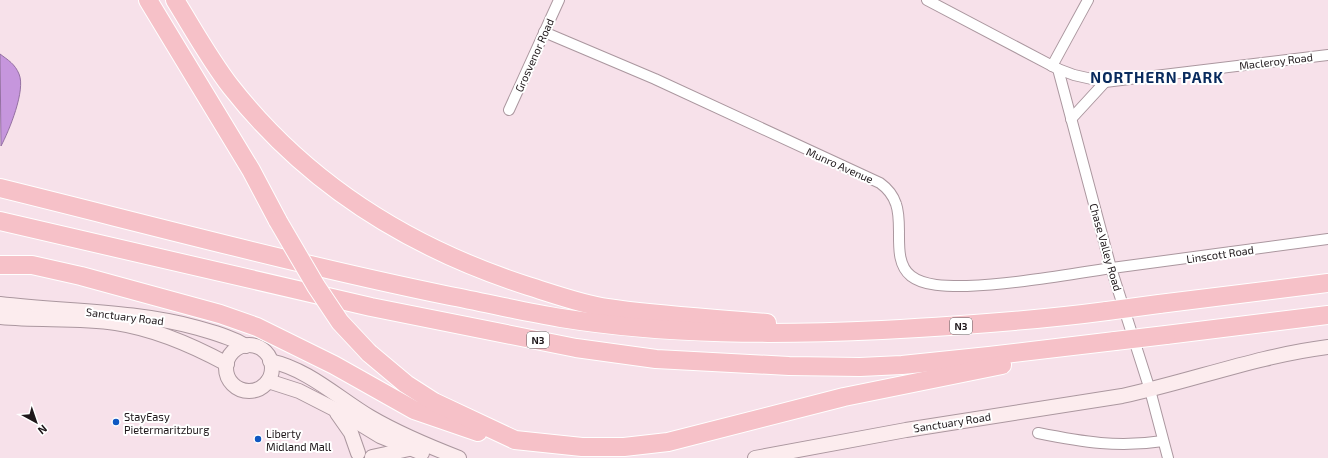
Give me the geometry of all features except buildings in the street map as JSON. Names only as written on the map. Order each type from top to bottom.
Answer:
[{"type":"highway","points":[[148,0],[251,170],[278,221],[316,286],[340,322],[369,353],[406,384],[434,402],[516,440]]},
{"type":"highway","points":[[175,0],[218,69],[232,87],[286,147],[339,191],[400,232],[438,252],[486,272],[551,293],[606,308],[781,324],[814,333]]},
{"type":"highway","name":"N3","points":[[0,188],[374,280],[561,318],[654,329],[722,333],[814,333],[981,324],[1052,318],[1328,283]]},
{"type":"highway","name":"N3","points":[[0,221],[371,307],[576,348],[656,358],[789,366],[860,367],[902,365],[1086,346],[1115,341],[1328,315]]},
{"type":"highway","points":[[0,265],[32,265],[74,274],[220,314],[257,327],[414,410],[446,422],[496,437],[582,447],[624,447],[662,443],[844,397],[1086,346]]},
{"type":"street","name":"Grosvenor Road","points":[[509,110],[559,0]]},
{"type":"street","points":[[927,0],[1055,67],[1088,0]]},
{"type":"street","name":"Munro Avenue","points":[[544,32],[655,79],[880,183],[887,189],[896,204],[900,251],[903,264],[912,277],[920,281],[939,286],[968,286],[1028,281],[1111,268]]},
{"type":"street","name":"Macleroy Road","points":[[1055,67],[1074,75],[1105,82],[1328,55]]},
{"type":"street","name":"Chase Valley Road","points":[[1055,67],[1071,119],[1111,268],[1150,390],[1168,458]]},
{"type":"street","points":[[1071,119],[1105,82]]},
{"type":"street","name":"Linscott Road","points":[[1111,268],[1328,239]]},
{"type":"street","name":"Sanctuary Road","points":[[0,304],[160,318],[215,332],[246,346]]},
{"type":"street","name":"Sanctuary Road","points":[[0,317],[100,321],[135,326],[162,334],[227,364]]},
{"type":"street","points":[[246,346],[261,349],[270,361],[272,369],[268,381],[261,387],[253,390],[239,389],[229,379],[227,364],[233,352],[246,346]]},
{"type":"street","points":[[1150,390],[1235,365],[1328,347]]},
{"type":"street","points":[[270,361],[282,364],[304,374],[382,423],[436,450],[459,458]]},
{"type":"street","points":[[268,381],[299,392],[335,411],[344,414],[380,436],[433,458]]},
{"type":"street","name":"Sanctuary Road","points":[[755,458],[906,430],[1122,396],[1150,390]]},
{"type":"street","points":[[335,411],[365,455],[411,448]]},
{"type":"street","points":[[1038,433],[1114,445],[1139,445],[1163,441]]},
{"type":"shaded area","points":[[0,54],[11,62],[19,74],[21,81],[16,110],[1,146]]},
{"type":"place","name":"StayEasy Pietermaritzburg","points":[[116,422]]},
{"type":"place","name":"Liberty Midland Mall","points":[[258,439]]},
{"type":"district","name":"NORTHERN PARK","points":[[1157,77]]}]
